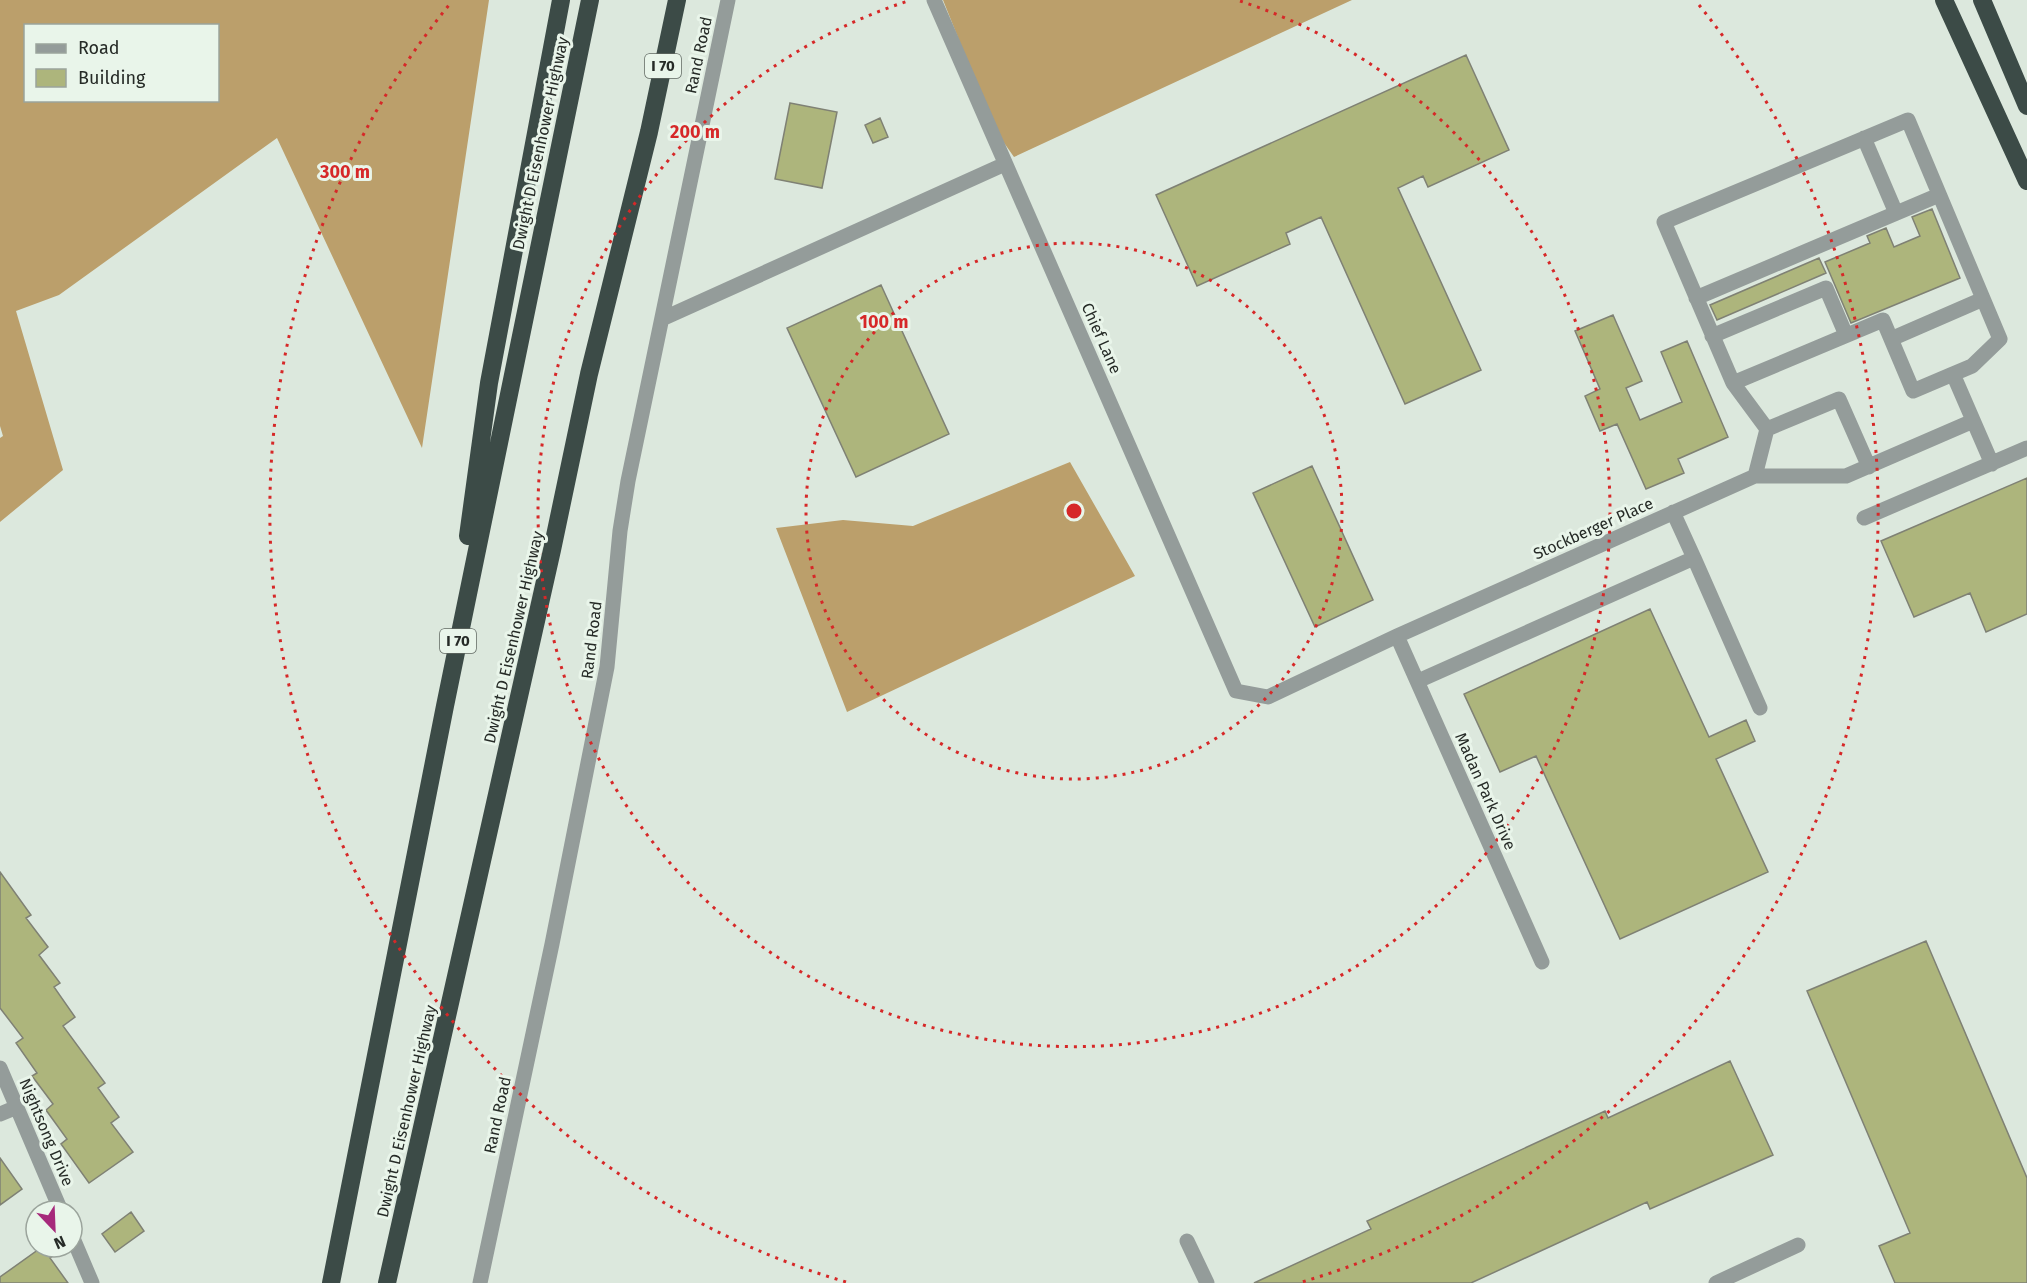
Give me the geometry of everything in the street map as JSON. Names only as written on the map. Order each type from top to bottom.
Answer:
[{"type":"highway","points":[[445,706],[489,383],[561,0]]},
{"type":"highway","name":"Dwight D Eisenhower Highway","points":[[331,1283],[445,706],[590,0]]},
{"type":"highway","name":"Dwight D Eisenhower Highway","points":[[387,1283],[552,550],[589,374],[649,132],[677,0]]},
{"type":"highway","points":[[1944,0],[2027,181]]},
{"type":"highway","points":[[1982,0],[2027,106]]},
{"type":"street","name":"Rand Road","points":[[480,1283],[607,667],[620,531],[628,481],[728,0]]},
{"type":"street","name":"Chief Lane","points":[[934,0],[1236,691]]},
{"type":"street","points":[[1732,383],[1883,320],[1913,391],[1972,366],[2000,339],[1908,120],[1664,222],[1732,383],[1767,429]]},
{"type":"street","points":[[1864,138],[1896,213]]},
{"type":"street","points":[[662,319],[1005,164]]},
{"type":"street","points":[[1696,298],[1939,195]]},
{"type":"street","points":[[1712,336],[1826,288],[1846,335]]},
{"type":"street","points":[[1891,339],[1983,299]]},
{"type":"street","points":[[1953,374],[1992,464]]},
{"type":"street","points":[[1767,429],[1839,399],[1869,466]]},
{"type":"street","name":"Stockberger Place","points":[[1236,691],[1268,697],[1397,636],[1755,476],[1846,476],[1973,422]]},
{"type":"street","points":[[1755,476],[1767,429]]},
{"type":"street","points":[[1864,518],[2027,448]]},
{"type":"street","points":[[1673,512],[1760,708]]},
{"type":"street","points":[[1418,681],[1694,558]]},
{"type":"street","name":"Madan Park Drive","points":[[1397,636],[1542,962]]},
{"type":"street","name":"Nightsong Drive","points":[[2,1076],[56,1199]]},
{"type":"street","points":[[0,1114],[17,1107]]},
{"type":"street","points":[[1187,1241],[1206,1283]]},
{"type":"street","points":[[1721,1282],[1798,1245]]},
{"type":"street","points":[[82,1259],[92,1283]]},
{"type":"shaded area","points":[[0,0],[489,0],[422,448],[277,138],[59,295],[16,311],[63,470],[0,522],[0,438],[3,436],[0,426]]},
{"type":"shaded area","points":[[943,0],[1352,0],[1014,157],[995,130]]},
{"type":"shaded area","points":[[1070,462],[1135,576],[847,712],[776,528],[843,520],[913,526]]},
{"type":"building","points":[[1466,55],[1509,150],[1428,187],[1423,176],[1398,188],[1481,370],[1405,404],[1321,217],[1286,233],[1290,244],[1197,286],[1156,195]]},
{"type":"building","points":[[790,103],[837,112],[822,188],[775,179]]},
{"type":"building","points":[[880,118],[888,137],[873,143],[865,125]]},
{"type":"building","points":[[1932,209],[1960,278],[1851,323],[1825,262],[1870,243],[1867,236],[1886,228],[1894,247],[1920,236],[1912,217]]},
{"type":"building","points":[[1819,258],[1826,273],[1717,320],[1710,305]]},
{"type":"building","points":[[881,285],[949,434],[856,477],[787,328]]},
{"type":"building","points":[[1613,315],[1642,381],[1626,388],[1640,420],[1682,402],[1661,352],[1687,341],[1728,437],[1678,459],[1684,473],[1646,489],[1617,424],[1600,431],[1585,396],[1600,389],[1575,331]]},
{"type":"building","points":[[1312,466],[1373,600],[1315,627],[1253,493]]},
{"type":"building","points":[[2027,478],[2027,614],[1986,632],[1970,593],[1914,617],[1881,541]]},
{"type":"building","points":[[1650,609],[1709,737],[1746,720],[1755,741],[1716,759],[1768,872],[1620,939],[1536,756],[1500,772],[1464,694]]},
{"type":"building","points":[[0,872],[31,915],[26,918],[48,947],[39,955],[60,983],[54,987],[75,1017],[63,1026],[105,1083],[98,1088],[119,1117],[111,1123],[133,1152],[89,1183],[61,1144],[67,1139],[46,1110],[53,1104],[32,1076],[37,1073],[16,1043],[23,1038],[0,1008]]},
{"type":"building","points":[[1926,941],[2027,1178],[2027,1283],[1895,1283],[1879,1246],[1910,1233],[1807,991]]},
{"type":"building","points":[[1730,1061],[1773,1155],[1650,1209],[1647,1202],[1471,1283],[1254,1283],[1371,1229],[1367,1221],[1605,1111],[1608,1118]]},
{"type":"building","points":[[0,1158],[22,1189],[0,1205]]},
{"type":"building","points":[[131,1212],[144,1231],[115,1252],[102,1234]]},
{"type":"building","points":[[25,1259],[51,1259],[68,1283],[0,1283],[0,1277]]}]
